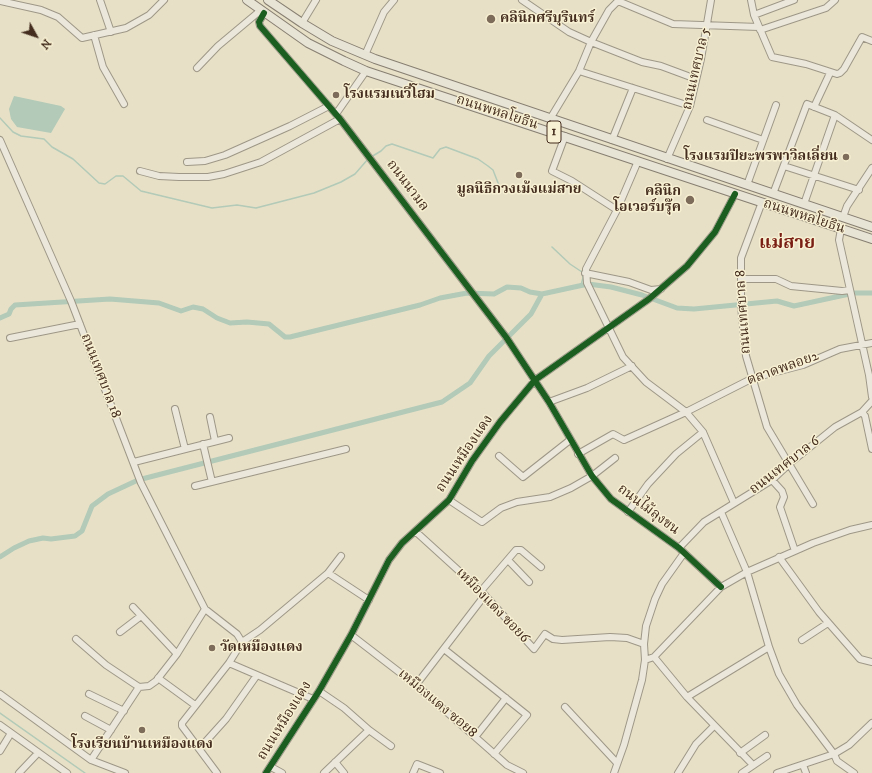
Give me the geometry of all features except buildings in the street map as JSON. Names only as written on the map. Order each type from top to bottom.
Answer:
[{"type":"main road","name":"ถนนพหลโยธิน","points":[[247,0],[308,43],[344,62],[872,239]]},
{"type":"main road","name":"ถนนพหลโยธิน","points":[[268,0],[302,24],[332,41],[364,55],[569,126],[872,227]]},
{"type":"main road","points":[[546,130],[550,119]]},
{"type":"main road","points":[[565,136],[569,126]]},
{"type":"street","points":[[100,0],[111,32]]},
{"type":"street","points":[[0,1],[41,10],[58,17],[82,38],[126,28],[141,20],[164,0]]},
{"type":"street","points":[[302,24],[316,0]]},
{"type":"street","points":[[364,55],[384,12],[394,0]]},
{"type":"street","points":[[522,0],[568,32],[642,62],[661,66],[696,79]]},
{"type":"street","name":"ถนนเทศบาล 5","points":[[667,159],[690,106],[711,0]]},
{"type":"street","points":[[751,0],[754,15],[772,57],[806,64],[830,73],[840,73],[862,36],[872,41]]},
{"type":"street","points":[[754,15],[781,2],[794,0]]},
{"type":"street","points":[[550,119],[579,71],[591,42],[609,10],[618,1],[673,24],[759,28],[826,8],[835,0]]},
{"type":"street","points":[[197,68],[218,46],[263,12]]},
{"type":"street","name":"ถนนนามล","points":[[263,12],[259,22],[260,26],[340,119],[477,298],[535,380]]},
{"type":"street","points":[[94,35],[103,68],[124,104]]},
{"type":"street","points":[[336,114],[366,70]]},
{"type":"street","points":[[579,71],[690,106]]},
{"type":"street","points":[[814,107],[830,73]]},
{"type":"street","points":[[612,140],[633,88]]},
{"type":"street","points":[[773,194],[807,104],[835,115],[872,140]]},
{"type":"street","points":[[747,185],[776,105]]},
{"type":"street","points":[[187,162],[205,161],[232,152],[329,106]]},
{"type":"street","points":[[804,204],[835,115]]},
{"type":"street","points":[[140,171],[159,176],[193,178],[208,177],[236,170],[261,162],[340,119]]},
{"type":"street","points":[[706,120],[763,140]]},
{"type":"street","points":[[565,136],[552,171],[572,181],[617,210]]},
{"type":"street","name":"ถนนเทศบาล 18","points":[[0,140],[70,298],[140,480],[205,609]]},
{"type":"street","points":[[638,161],[586,278],[623,356],[646,382],[686,412],[703,432],[734,503]]},
{"type":"street","points":[[784,166],[859,190]]},
{"type":"street","points":[[843,218],[847,206],[859,190],[872,168]]},
{"type":"street","name":"ถนนเหมืองแดง","points":[[266,773],[313,699],[351,635],[389,560],[402,543],[449,500],[472,461],[500,422],[535,380],[649,299],[687,266],[715,232],[735,194]]},
{"type":"street","name":"ถนนเทศบาล 8","points":[[762,202],[743,249],[741,258],[741,303],[746,356],[754,378],[767,427],[812,504]]},
{"type":"street","points":[[841,229],[839,240],[869,375],[872,398]]},
{"type":"street","points":[[586,278],[629,282],[651,290],[660,290]]},
{"type":"street","points":[[741,279],[776,279],[791,286],[842,291],[850,290]]},
{"type":"street","points":[[10,338],[80,324]]},
{"type":"street","name":"ตลาดพลอย2","points":[[578,454],[613,434],[624,440],[686,412],[754,378],[803,365],[840,349],[872,343]]},
{"type":"street","points":[[549,402],[587,388],[632,366]]},
{"type":"street","name":"ถนนไม้ลุงขน","points":[[535,380],[592,476],[611,499],[678,548],[722,588]]},
{"type":"street","name":"ถนนเทศบาล 6","points":[[678,548],[704,522],[772,480],[834,427],[864,414],[872,401]]},
{"type":"street","points":[[175,409],[185,448]]},
{"type":"street","points":[[872,416],[864,414],[872,449]]},
{"type":"street","points":[[210,418],[215,441]]},
{"type":"street","points":[[628,512],[648,484],[676,454],[703,432]]},
{"type":"street","points":[[134,462],[229,438]]},
{"type":"street","points":[[499,456],[522,477],[570,440]]},
{"type":"street","points":[[203,444],[212,482]]},
{"type":"street","points":[[195,486],[346,449]]},
{"type":"street","points":[[449,500],[482,522],[501,508],[517,502],[550,497],[592,476],[615,458]]},
{"type":"street","points":[[772,480],[782,491],[784,497],[780,507],[795,551]]},
{"type":"street","points":[[721,512],[747,572],[769,647],[779,674],[797,705],[834,754],[837,761],[854,773]]},
{"type":"street","points":[[646,660],[654,658],[722,588],[747,572],[779,557],[850,530],[872,525]]},
{"type":"street","name":"เหมืองแดง ซอย6","points":[[415,531],[483,593],[534,649],[545,634],[562,640],[610,637],[627,638],[644,644]]},
{"type":"street","points":[[416,685],[444,649],[483,593],[508,560],[519,549],[541,567]]},
{"type":"street","points":[[614,773],[642,680],[646,660],[644,644],[646,626],[655,599],[662,584],[684,553]]},
{"type":"street","points":[[217,773],[182,726],[184,718],[228,663],[242,642],[260,630],[328,572],[341,556]]},
{"type":"street","points":[[779,557],[828,623],[860,659],[872,662]]},
{"type":"street","points":[[508,560],[529,582]]},
{"type":"street","points":[[328,572],[368,600]]},
{"type":"street","points":[[133,607],[177,654]]},
{"type":"street","points":[[76,639],[106,665],[139,687],[149,686],[158,678],[177,654],[205,609],[237,634],[242,642]]},
{"type":"street","points":[[120,632],[141,616]]},
{"type":"street","points":[[802,640],[828,623]]},
{"type":"street","name":"เหมืองแดง ซอย8","points":[[351,635],[416,685],[476,736],[507,765],[523,773]]},
{"type":"street","points":[[687,697],[769,647]]},
{"type":"street","points":[[444,649],[527,715],[494,754]]},
{"type":"street","points":[[654,658],[687,697],[753,765]]},
{"type":"street","points":[[228,663],[313,699]]},
{"type":"street","points":[[200,749],[226,719],[257,675]]},
{"type":"street","points":[[158,678],[195,706]]},
{"type":"street","points":[[92,760],[139,687]]},
{"type":"street","points":[[318,690],[344,708],[369,730],[391,746]]},
{"type":"street","points":[[0,694],[92,760],[124,773]]},
{"type":"street","points":[[89,694],[124,711]]},
{"type":"street","points":[[476,736],[506,698]]},
{"type":"street","points":[[565,708],[617,763]]},
{"type":"street","points":[[85,716],[112,730]]},
{"type":"street","points":[[777,773],[834,754],[850,745],[872,723]]},
{"type":"street","points":[[0,725],[67,773]]},
{"type":"street","points":[[678,773],[696,744],[714,726]]},
{"type":"street","points":[[324,773],[369,730]]},
{"type":"street","points":[[0,751],[11,733]]},
{"type":"street","points":[[740,753],[765,735]]},
{"type":"street","points":[[20,773],[38,753]]},
{"type":"street","points":[[742,773],[767,756]]},
{"type":"street","points":[[335,762],[344,773]]},
{"type":"street","points":[[413,773],[417,764],[440,773]]},
{"type":"street","points":[[803,765],[806,773]]},
{"type":"street","points":[[271,767],[282,773]]},
{"type":"shaded area","points":[[14,96],[61,106],[65,109],[51,133],[17,127],[11,119],[9,109]]},
{"type":"waterway","points":[[0,118],[13,132],[21,136],[44,139],[52,147],[73,159],[99,183],[105,184],[116,176],[123,176],[141,191],[212,208],[237,205],[256,208],[314,193],[341,182],[355,174],[368,159]]},
{"type":"waterway","points":[[371,157],[386,146],[392,144],[433,158],[440,149],[446,147],[478,159],[488,166],[493,170],[500,188]]},
{"type":"waterway","points":[[552,247],[570,264],[582,272],[583,278],[581,285]]},
{"type":"waterway","points":[[0,318],[9,314],[15,305],[110,299],[159,303],[181,311],[193,307],[203,309],[217,318],[230,323],[247,322],[269,324],[285,337],[290,337],[420,305],[440,298],[467,293],[494,294],[507,287],[521,288],[530,292],[542,294],[588,284],[611,287],[642,295],[677,308],[694,309],[777,301],[794,306],[854,293],[872,293]]},
{"type":"waterway","points":[[0,557],[29,541],[43,538],[51,539],[75,536],[82,531],[92,506],[108,494],[138,480],[442,402],[470,383],[489,356],[531,314],[542,294]]},
{"type":"waterway","points":[[0,713],[85,773]]},
{"type":"cycle path","points":[[264,13],[259,22],[260,26],[340,119],[506,337],[549,402],[592,476],[611,499],[679,548],[721,587]]},
{"type":"cycle path","points":[[266,773],[319,691],[351,635],[389,560],[402,543],[449,500],[472,461],[500,422],[535,380],[649,299],[687,266],[715,232],[735,194]]},
{"type":"place","name":"คลินิกศรีบุรินทร์","points":[[491,19]]},
{"type":"place","name":"โรงแรมเนวี่โฮม","points":[[336,95]]},
{"type":"place","name":"โรงแรมปิยะพรพาวิลเลี่ยน","points":[[846,157]]},
{"type":"place","name":"มูลนิธิกวงเม้งแม่สาย","points":[[519,175]]},
{"type":"place","name":"คลินิก โอเวอร์บรุ๊ค","points":[[690,200]]},
{"type":"place","name":"วัดเหมืองแดง","points":[[212,648]]},
{"type":"place","name":"โรงเรียนบ้านเหมืองแดง","points":[[142,730]]},
{"type":"district","name":"แม่สาย","points":[[787,244]]}]
